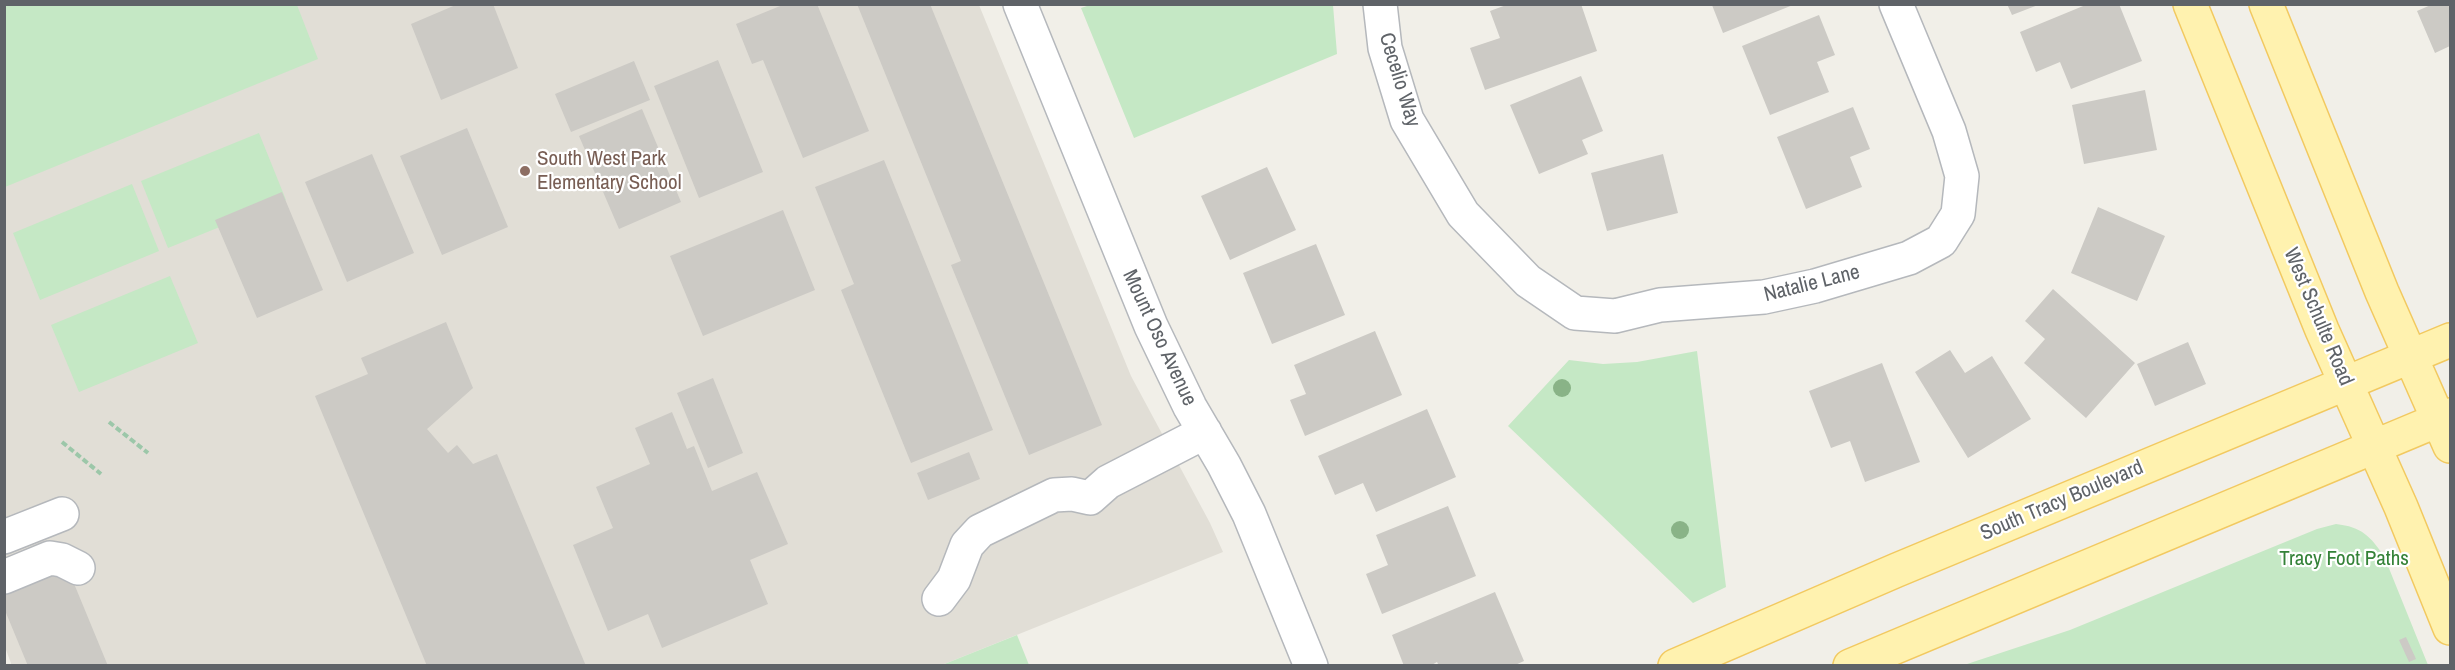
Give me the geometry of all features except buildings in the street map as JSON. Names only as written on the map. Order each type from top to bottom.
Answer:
[{"type":"main road","name":"West Schulte Road","points":[[2190,4],[2346,383],[2451,628]]},
{"type":"main road","points":[[1850,666],[2374,447],[2447,427],[2411,357],[2266,4]]},
{"type":"main road","name":"South Tracy Boulevard","points":[[1675,666],[1897,570],[2451,340]]},
{"type":"street","name":"Mount Oso Avenue","points":[[1020,4],[1151,326],[1249,514],[1311,666]]},
{"type":"street","name":"Cecelio Way","points":[[1380,4],[1385,48],[1407,120],[1463,214]]},
{"type":"street","name":"Natalie Lane","points":[[1463,214],[1528,281],[1575,313],[1615,316],[1660,305],[1764,297],[1815,286],[1909,258],[1941,241],[1958,214],[1962,176],[1949,131],[1896,4]]},
{"type":"street","points":[[939,599],[954,579],[967,545],[980,531],[1054,495],[1072,494],[1090,498],[1108,482],[1205,432]]},
{"type":"street","points":[[4,537],[62,514]]},
{"type":"street","points":[[4,577],[50,558],[62,560],[78,568]]},
{"type":"path","points":[[110,422],[148,453]]},
{"type":"path","points":[[62,442],[101,474]]},
{"type":"shaded area","name":"South West Park Elementary School","points":[[5,5],[979,5],[1131,376],[1210,523],[1223,552],[942,665],[12,666],[5,647]]},
{"type":"green space","points":[[5,4],[297,5],[318,59],[5,187]]},
{"type":"green space","points":[[1090,5],[1333,5],[1337,54],[1134,138],[1081,8]]},
{"type":"green space","points":[[259,133],[286,200],[168,248],[141,181]]},
{"type":"green space","points":[[132,184],[159,251],[40,300],[13,233]]},
{"type":"green space","points":[[170,276],[198,343],[79,392],[51,325]]},
{"type":"green space","points":[[1697,351],[1726,587],[1693,603],[1508,426],[1569,360],[1603,364],[1637,362]]},
{"type":"green space","name":"Tracy Foot Paths","points":[[2336,524],[2359,530],[2374,543],[2384,556],[2428,665],[1961,666],[2070,630],[2317,529]]},
{"type":"green space","points":[[1017,635],[1029,665],[942,665]]},
{"type":"place","name":"South West Park Elementary School","points":[[525,171]]}]
